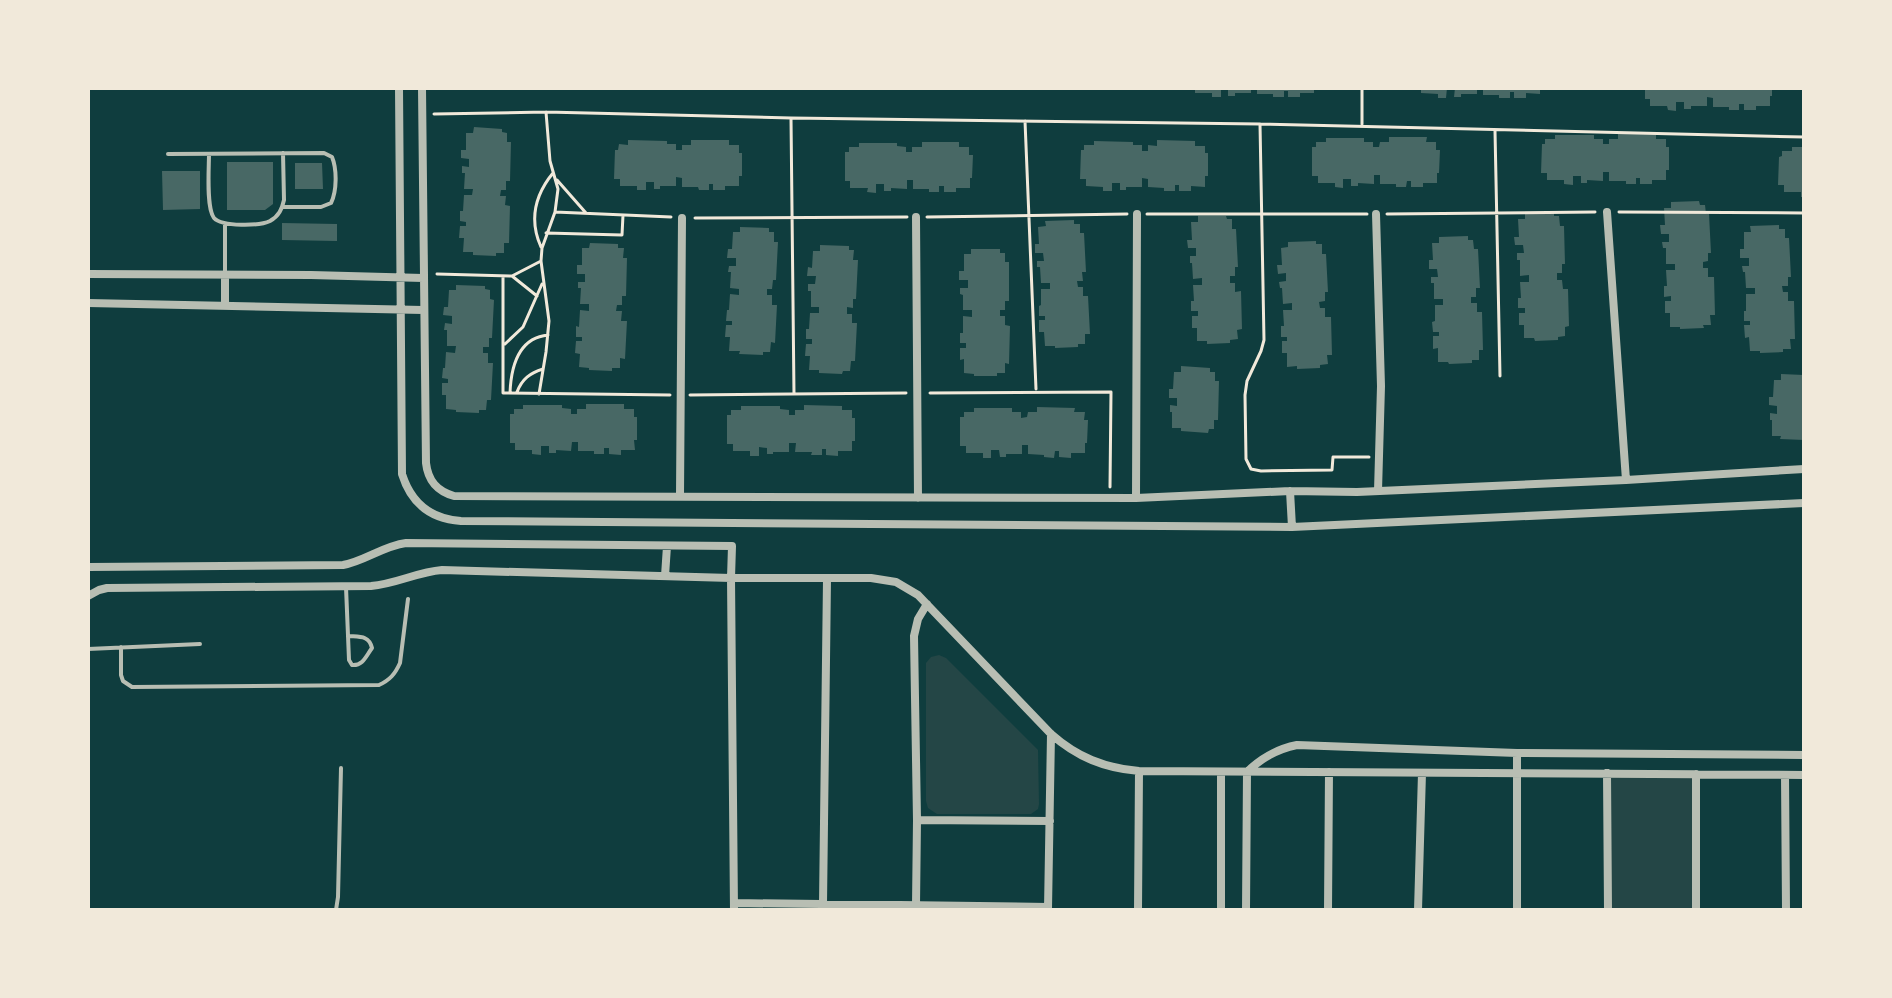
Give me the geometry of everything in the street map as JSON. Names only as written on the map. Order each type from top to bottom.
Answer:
[{"type":"street","points":[[399,88],[402,474],[416,501],[432,514],[451,521],[1292,527],[1804,503]]},
{"type":"street","points":[[422,88],[426,463],[427,473],[437,488],[454,496],[1136,498],[1290,491],[1378,491],[1804,469]]},
{"type":"street","points":[[1607,212],[1626,480]]},
{"type":"street","points":[[1136,498],[1137,214]]},
{"type":"street","points":[[1376,214],[1381,386],[1378,491]]},
{"type":"street","points":[[916,217],[918,498]]},
{"type":"street","points":[[680,496],[682,218]]},
{"type":"street","points":[[88,274],[423,276]]},
{"type":"street","points":[[225,275],[225,305]]},
{"type":"street","points":[[88,303],[423,310]]},
{"type":"street","points":[[1290,491],[1292,527]]},
{"type":"street","points":[[88,567],[343,565],[389,546],[406,543],[732,546],[734,907],[823,904],[1048,909],[1051,734]]},
{"type":"street","points":[[665,576],[667,546]]},
{"type":"street","points":[[88,596],[107,588],[382,585],[423,572],[442,570],[884,579],[908,588],[927,604],[1051,734],[1070,749],[1107,766],[1139,771],[1804,775]]},
{"type":"street","points":[[823,904],[827,579]]},
{"type":"street","points":[[916,905],[914,636],[918,619],[927,604]]},
{"type":"street","points":[[1246,910],[1247,772],[1275,751],[1297,745],[1517,753],[1804,755]]},
{"type":"street","points":[[1517,753],[1517,910]]},
{"type":"street","points":[[1138,910],[1139,771]]},
{"type":"street","points":[[1221,772],[1221,910]]},
{"type":"street","points":[[1328,910],[1329,772]]},
{"type":"street","points":[[1418,910],[1422,773]]},
{"type":"street","points":[[1607,773],[1608,910]]},
{"type":"street","points":[[1696,774],[1696,910]]},
{"type":"street","points":[[1785,775],[1786,910]]},
{"type":"street","points":[[917,820],[1050,821]]},
{"type":"lane","points":[[209,154],[210,208],[215,219],[225,224],[261,224],[268,222],[283,207],[283,153]]},
{"type":"lane","points":[[168,154],[328,154],[334,161],[335,181],[334,196],[328,205],[283,207]]},
{"type":"lane","points":[[225,224],[225,275]]},
{"type":"lane","points":[[346,587],[348,636],[349,660],[352,665],[362,663],[372,648],[371,643],[363,637],[348,636]]},
{"type":"lane","points":[[121,647],[121,675],[123,681],[132,687],[379,685],[396,673],[400,663],[408,599]]},
{"type":"lane","points":[[88,649],[200,644]]},
{"type":"lane","points":[[336,910],[341,768]]},
{"type":"path","points":[[1362,88],[1362,126]]},
{"type":"path","points":[[422,114],[546,112],[1804,137]]},
{"type":"path","points":[[546,112],[553,173],[586,213]]},
{"type":"path","points":[[791,118],[794,394]]},
{"type":"path","points":[[1025,121],[1036,391]]},
{"type":"path","points":[[1260,124],[1264,340],[1247,381],[1246,459],[1251,469],[1261,471],[1332,470],[1333,457],[1379,457]]},
{"type":"path","points":[[1495,131],[1500,376]]},
{"type":"path","points":[[542,248],[536,237],[535,210],[538,196],[553,173]]},
{"type":"path","points":[[539,394],[549,321],[542,248],[555,212],[556,178]]},
{"type":"path","points":[[555,212],[682,218],[1029,214],[1804,213]]},
{"type":"path","points":[[546,233],[622,235],[623,215]]},
{"type":"path","points":[[423,276],[512,276],[541,261]]},
{"type":"path","points":[[503,276],[503,393],[1111,392],[1110,498]]},
{"type":"path","points":[[512,276],[537,296]]},
{"type":"path","points":[[503,345],[523,327],[544,280]]},
{"type":"path","points":[[513,393],[512,369],[517,357],[534,338],[548,335]]},
{"type":"path","points":[[513,393],[529,375],[543,369]]},
{"type":"shaded area","points":[[939,655],[946,658],[1038,750],[1039,804],[1031,814],[937,814],[928,808],[926,663],[931,657]]},
{"type":"shaded area","points":[[1607,773],[1696,774],[1696,910],[1608,910]]},
{"type":"building","points":[[1195,88],[1221,88],[1221,97],[1212,97],[1212,93],[1195,93]]},
{"type":"building","points":[[1228,88],[1251,88],[1251,93],[1228,96]]},
{"type":"building","points":[[1257,88],[1314,88],[1314,93],[1288,97],[1288,91],[1284,91],[1284,97],[1273,97],[1273,94],[1257,94]]},
{"type":"building","points":[[1421,88],[1447,88],[1446,98],[1421,93]]},
{"type":"building","points":[[1455,88],[1477,88],[1477,94],[1454,97]]},
{"type":"building","points":[[1483,88],[1540,88],[1540,94],[1526,93],[1526,98],[1514,98],[1514,92],[1510,92],[1510,98],[1499,98],[1499,95],[1483,95]]},
{"type":"building","points":[[1645,88],[1772,88],[1772,96],[1770,106],[1756,106],[1756,110],[1744,110],[1744,104],[1739,104],[1739,110],[1713,107],[1713,98],[1707,97],[1707,106],[1691,106],[1691,109],[1684,109],[1684,102],[1676,102],[1676,111],[1668,110],[1667,106],[1650,106],[1650,99],[1645,99]]},
{"type":"building","points":[[474,127],[502,129],[507,133],[507,142],[511,142],[510,181],[506,181],[506,190],[501,190],[500,196],[506,196],[505,205],[510,206],[509,243],[504,243],[504,253],[496,253],[496,256],[463,252],[464,238],[459,238],[460,226],[466,226],[466,222],[460,221],[464,195],[472,195],[473,189],[464,189],[462,166],[469,167],[469,159],[461,158],[461,150],[466,150],[466,133],[473,133]]},
{"type":"building","points":[[1618,134],[1656,134],[1656,139],[1666,139],[1669,170],[1666,170],[1666,180],[1640,184],[1640,178],[1636,178],[1636,184],[1626,184],[1626,181],[1609,181],[1609,172],[1603,172],[1603,181],[1587,180],[1587,183],[1581,183],[1581,176],[1573,176],[1573,185],[1564,184],[1564,180],[1547,180],[1547,173],[1541,173],[1545,139],[1555,139],[1555,135],[1594,135],[1594,139],[1603,139],[1603,144],[1609,144],[1609,139],[1618,139]]},
{"type":"building","points":[[1389,137],[1427,137],[1426,142],[1436,142],[1436,150],[1440,150],[1437,183],[1411,187],[1411,181],[1407,181],[1406,187],[1396,187],[1396,184],[1380,184],[1380,175],[1374,175],[1374,184],[1351,186],[1351,179],[1343,179],[1343,188],[1335,187],[1335,183],[1318,183],[1318,176],[1312,176],[1312,147],[1316,147],[1316,142],[1326,142],[1326,138],[1364,138],[1364,142],[1373,142],[1373,147],[1379,147],[1380,142],[1389,142]]},
{"type":"building","points":[[628,140],[667,141],[667,144],[676,144],[676,150],[682,150],[682,145],[691,145],[691,140],[729,140],[729,145],[739,145],[739,153],[742,153],[739,186],[713,190],[713,184],[709,184],[709,190],[699,190],[698,187],[682,187],[682,178],[676,177],[676,186],[660,186],[660,189],[654,189],[654,182],[646,182],[646,190],[637,190],[637,186],[620,186],[620,179],[614,179],[615,150],[618,150],[619,144],[628,145]]},
{"type":"building","points":[[1157,140],[1195,141],[1195,146],[1205,146],[1208,176],[1205,176],[1205,187],[1191,186],[1191,191],[1179,191],[1179,185],[1175,185],[1175,191],[1164,191],[1164,188],[1148,187],[1148,179],[1142,178],[1142,187],[1120,190],[1120,183],[1112,183],[1112,191],[1103,191],[1103,187],[1086,186],[1086,179],[1080,179],[1084,145],[1094,145],[1094,141],[1133,142],[1133,145],[1142,145],[1142,151],[1148,151],[1148,145],[1157,146]]},
{"type":"building","points":[[922,142],[959,142],[959,147],[969,147],[969,155],[973,155],[970,188],[944,192],[944,186],[939,186],[939,192],[929,192],[929,189],[913,189],[913,180],[907,180],[907,189],[884,191],[884,184],[876,184],[876,193],[867,192],[868,188],[850,188],[850,181],[845,181],[845,152],[849,152],[849,147],[859,147],[859,143],[897,143],[897,146],[906,147],[906,152],[912,152],[912,147],[922,147]]},
{"type":"building","points":[[1792,147],[1804,147],[1804,197],[1801,197],[1801,192],[1784,192],[1784,185],[1778,185],[1779,157],[1782,151],[1792,151]]},
{"type":"building","points":[[227,162],[273,162],[273,204],[265,210],[227,210]]},
{"type":"building","points":[[295,163],[322,163],[323,189],[295,189]]},
{"type":"building","points":[[162,171],[200,171],[200,209],[163,210]]},
{"type":"building","points":[[1699,201],[1709,214],[1711,253],[1708,253],[1708,261],[1703,262],[1703,268],[1708,268],[1708,277],[1714,277],[1715,315],[1710,315],[1711,325],[1703,325],[1704,328],[1680,329],[1670,327],[1670,313],[1665,313],[1665,301],[1671,301],[1671,296],[1664,297],[1666,270],[1675,270],[1675,264],[1666,264],[1666,248],[1663,248],[1662,242],[1669,242],[1669,234],[1661,234],[1660,225],[1665,225],[1664,208],[1671,208],[1671,202]]},
{"type":"building","points":[[1554,212],[1554,216],[1559,216],[1560,226],[1564,226],[1565,264],[1562,264],[1562,273],[1557,273],[1557,280],[1562,280],[1563,289],[1568,289],[1569,326],[1565,327],[1565,336],[1558,337],[1558,340],[1535,341],[1534,338],[1524,338],[1524,325],[1519,325],[1519,313],[1525,313],[1525,308],[1518,308],[1520,282],[1529,282],[1529,275],[1520,276],[1517,253],[1524,253],[1523,245],[1515,245],[1514,237],[1519,237],[1518,219],[1525,219],[1525,213]]},
{"type":"building","points":[[1198,216],[1226,216],[1232,219],[1232,229],[1236,229],[1238,267],[1235,267],[1235,276],[1230,276],[1230,283],[1235,283],[1235,292],[1241,291],[1242,329],[1237,330],[1238,339],[1230,340],[1230,343],[1197,341],[1197,328],[1192,328],[1192,316],[1198,316],[1198,311],[1191,311],[1193,285],[1202,285],[1202,278],[1193,279],[1190,256],[1196,256],[1196,248],[1188,248],[1187,240],[1192,240],[1191,222],[1198,222]]},
{"type":"building","points":[[1074,220],[1074,224],[1080,224],[1080,233],[1084,233],[1086,272],[1082,272],[1083,281],[1077,281],[1078,287],[1083,287],[1083,296],[1088,296],[1090,334],[1085,334],[1085,344],[1078,344],[1078,347],[1055,348],[1045,346],[1044,332],[1039,332],[1039,320],[1045,320],[1045,316],[1039,316],[1041,289],[1050,289],[1050,283],[1041,283],[1037,261],[1044,261],[1043,253],[1035,253],[1035,244],[1039,244],[1038,227],[1046,226],[1045,221]]},
{"type":"building","points":[[282,223],[337,224],[337,241],[282,240]]},
{"type":"building","points":[[1779,225],[1779,229],[1785,229],[1785,238],[1789,238],[1791,277],[1788,277],[1788,286],[1782,286],[1783,292],[1788,292],[1788,301],[1794,301],[1795,339],[1790,339],[1791,349],[1760,353],[1750,351],[1749,337],[1745,338],[1744,325],[1750,325],[1750,321],[1744,321],[1746,294],[1755,294],[1755,288],[1746,288],[1742,266],[1749,266],[1749,258],[1740,258],[1740,249],[1744,249],[1744,232],[1751,232],[1750,226]]},
{"type":"building","points":[[740,227],[769,228],[769,232],[774,232],[774,242],[778,242],[776,280],[773,280],[772,289],[767,289],[767,295],[772,295],[772,305],[777,305],[775,343],[771,342],[770,352],[763,352],[763,355],[729,351],[730,337],[725,337],[726,325],[732,325],[732,321],[726,321],[730,294],[739,295],[739,289],[730,288],[729,266],[736,266],[736,258],[727,258],[728,249],[732,249],[733,232],[740,232]]},
{"type":"building","points":[[1468,236],[1468,240],[1473,240],[1474,249],[1478,249],[1480,288],[1476,288],[1476,297],[1471,297],[1471,303],[1477,303],[1477,312],[1482,312],[1483,350],[1479,350],[1479,360],[1472,360],[1472,363],[1438,362],[1438,348],[1433,349],[1433,336],[1439,336],[1439,332],[1433,332],[1432,322],[1435,321],[1435,305],[1443,305],[1443,299],[1434,299],[1431,277],[1438,277],[1437,269],[1429,269],[1429,260],[1433,260],[1432,243],[1439,243],[1439,237]]},
{"type":"building","points":[[1316,241],[1316,244],[1322,244],[1322,254],[1326,254],[1328,292],[1325,292],[1325,301],[1319,302],[1320,308],[1325,308],[1325,317],[1331,317],[1332,355],[1327,355],[1328,364],[1320,365],[1320,368],[1297,369],[1297,366],[1287,367],[1287,353],[1282,353],[1282,341],[1287,341],[1287,337],[1281,337],[1283,310],[1292,310],[1292,303],[1283,304],[1279,282],[1286,281],[1286,273],[1278,274],[1277,265],[1282,265],[1281,248],[1288,247],[1288,242]]},
{"type":"building","points":[[590,243],[618,244],[618,248],[624,248],[623,258],[627,258],[626,296],[622,296],[622,305],[617,305],[616,311],[622,311],[621,321],[627,321],[625,359],[620,358],[620,368],[612,368],[612,371],[579,367],[580,354],[575,353],[576,341],[582,341],[582,337],[576,337],[580,310],[589,311],[589,304],[580,304],[581,288],[578,288],[578,282],[585,282],[585,274],[577,274],[577,265],[582,265],[582,248],[589,248]]},
{"type":"building","points":[[820,245],[849,246],[849,250],[854,250],[853,260],[858,260],[856,299],[853,299],[853,308],[847,307],[847,314],[852,314],[852,323],[857,323],[855,361],[851,361],[850,371],[843,371],[842,374],[809,370],[810,356],[805,356],[806,344],[812,344],[812,339],[806,339],[810,313],[819,313],[819,307],[811,307],[808,284],[815,284],[816,276],[807,276],[808,267],[812,268],[813,251],[820,251]]},
{"type":"building","points":[[971,249],[1000,249],[1000,253],[1005,253],[1005,262],[1009,262],[1009,301],[1005,301],[1005,310],[1000,310],[1000,316],[1005,316],[1005,325],[1010,326],[1009,364],[1005,363],[1005,373],[997,373],[997,376],[964,373],[964,359],[960,360],[960,348],[966,348],[966,343],[960,343],[963,316],[972,317],[972,310],[963,310],[960,288],[968,288],[968,280],[959,280],[959,271],[964,271],[964,254],[971,254]]},
{"type":"building","points":[[456,285],[485,286],[490,290],[490,299],[494,300],[492,338],[489,338],[489,347],[483,347],[483,353],[488,353],[488,363],[493,363],[491,400],[487,400],[486,410],[479,410],[479,413],[446,409],[446,395],[442,395],[442,383],[448,383],[448,379],[442,378],[446,352],[455,353],[456,346],[447,346],[445,323],[452,324],[452,316],[443,315],[444,307],[448,307],[449,290],[456,290]]},
{"type":"building","points":[[1181,366],[1210,368],[1210,372],[1215,372],[1215,381],[1219,381],[1218,420],[1214,420],[1214,429],[1209,429],[1208,433],[1172,428],[1170,405],[1177,406],[1177,398],[1169,398],[1169,389],[1173,389],[1174,372],[1181,372]]},
{"type":"building","points":[[1781,374],[1804,375],[1804,440],[1772,436],[1770,413],[1777,414],[1777,406],[1769,405],[1769,397],[1773,397],[1774,380],[1781,380]]},
{"type":"building","points":[[586,404],[624,404],[624,409],[634,409],[634,417],[637,417],[635,450],[621,450],[621,455],[609,454],[609,448],[604,448],[604,454],[594,454],[594,451],[578,451],[578,442],[572,442],[571,451],[556,450],[556,453],[549,453],[549,446],[541,446],[541,455],[532,454],[532,450],[515,450],[515,443],[510,443],[510,414],[514,414],[514,409],[523,409],[523,405],[562,405],[562,408],[571,409],[571,414],[577,414],[577,409],[586,409]]},
{"type":"building","points":[[804,405],[842,406],[842,410],[852,410],[855,441],[852,441],[852,451],[838,451],[838,456],[826,455],[826,449],[822,449],[822,455],[811,455],[812,452],[795,452],[796,443],[789,443],[789,452],[767,454],[767,448],[759,447],[759,456],[750,456],[750,451],[733,451],[733,444],[727,444],[727,415],[731,415],[731,410],[741,410],[741,406],[780,406],[780,409],[789,410],[789,415],[795,415],[795,410],[804,410]]},
{"type":"building","points":[[1037,407],[1075,408],[1074,412],[1085,412],[1084,420],[1088,420],[1085,453],[1071,453],[1071,458],[1059,457],[1059,451],[1055,451],[1054,458],[1044,457],[1028,454],[1028,445],[1022,445],[1022,454],[1000,457],[999,450],[991,450],[991,458],[983,458],[983,453],[966,453],[966,446],[960,446],[960,417],[964,417],[964,412],[974,412],[974,408],[1012,408],[1012,412],[1021,412],[1021,418],[1027,417],[1028,412],[1037,412]]}]
